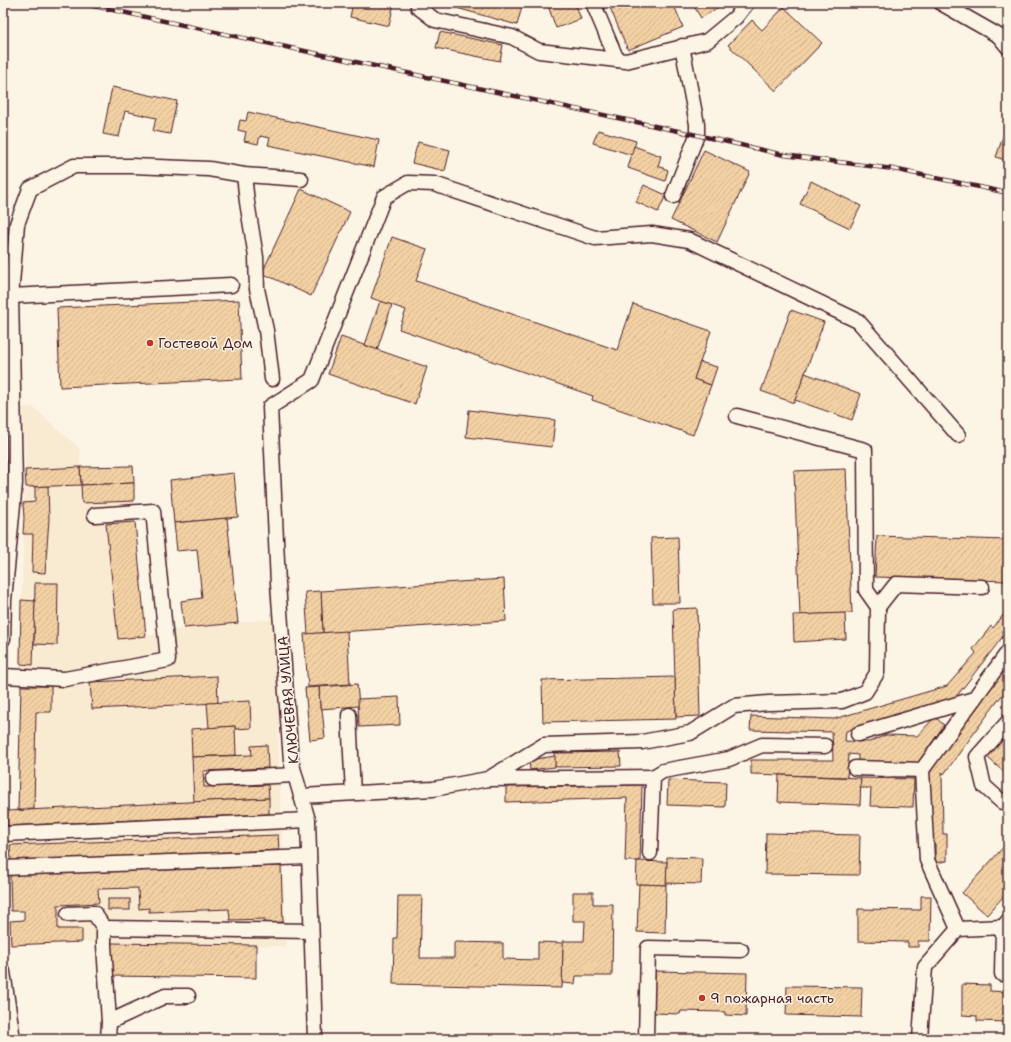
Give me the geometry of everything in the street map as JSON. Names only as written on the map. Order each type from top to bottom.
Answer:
[{"type":"street","points":[[419,3],[418,6],[435,20],[512,36],[539,51],[626,61],[707,41],[736,17],[747,3]]},
{"type":"street","points":[[593,3],[617,60]]},
{"type":"street","points":[[941,3],[999,36],[1008,47]]},
{"type":"street","points":[[674,196],[697,135],[697,124],[682,46]]},
{"type":"street","points":[[3,639],[4,600],[16,483],[11,296],[17,224],[30,189],[74,166],[132,166],[201,169],[244,175],[301,179]]},
{"type":"street","points":[[244,175],[256,257],[257,289],[266,330],[272,379]]},
{"type":"street","name":"КЛЮЧЕВАЯ УЛИЦА","points":[[315,1039],[308,820],[291,761],[278,584],[270,407],[312,380],[384,197],[408,183],[434,184],[595,238],[652,234],[689,240],[858,321],[958,435]]},
{"type":"street","points":[[11,296],[231,285]]},
{"type":"street","points":[[488,779],[544,745],[642,742],[690,733],[734,706],[768,703],[842,701],[865,692],[877,673],[878,607],[866,590],[865,450],[737,416]]},
{"type":"street","points":[[3,676],[65,679],[168,660],[153,511],[95,515]]},
{"type":"street","points":[[878,607],[896,584],[982,587]]},
{"type":"street","points":[[958,929],[927,860],[922,770],[1008,652]]},
{"type":"street","points":[[858,734],[974,699]]},
{"type":"street","points":[[349,715],[353,793]]},
{"type":"street","points":[[1008,722],[977,757],[984,786],[1002,802],[1008,800]]},
{"type":"street","points":[[301,796],[433,789],[488,779],[653,777],[663,771],[729,759],[762,745],[825,746]]},
{"type":"street","points":[[855,768],[922,770]]},
{"type":"street","points":[[213,779],[295,775]]},
{"type":"street","points":[[650,853],[653,777]]},
{"type":"street","points":[[3,834],[308,820]]},
{"type":"street","points":[[3,868],[309,857]]},
{"type":"street","points":[[68,914],[94,913],[104,928],[108,1039]]},
{"type":"street","points":[[920,1039],[925,967],[958,929],[1006,925],[1002,974]]},
{"type":"street","points":[[104,928],[312,931]]},
{"type":"street","points":[[646,1039],[648,948],[741,950]]},
{"type":"street","points":[[3,972],[13,1039]]},
{"type":"street","points":[[108,1022],[165,996],[188,996]]},
{"type":"shaded area","points":[[23,407],[33,407],[80,449],[80,467],[133,466],[135,522],[146,636],[184,628],[275,619],[281,709],[278,732],[286,946],[82,942],[11,945],[10,921],[24,920],[24,911],[11,911],[7,811],[18,810],[24,518],[23,503],[26,487]]},
{"type":"building","points":[[353,3],[394,3],[389,26],[350,17]]},
{"type":"building","points":[[439,3],[523,3],[517,25]]},
{"type":"building","points":[[547,3],[575,3],[581,19],[556,28]]},
{"type":"building","points":[[608,3],[673,3],[683,27],[628,50]]},
{"type":"building","points":[[692,3],[725,3],[701,18]]},
{"type":"building","points":[[784,7],[822,43],[776,91],[728,45],[752,20],[762,30]]},
{"type":"building","points":[[440,32],[503,45],[500,61],[436,48]]},
{"type":"building","points":[[112,87],[177,101],[170,134],[153,131],[156,118],[125,111],[119,137],[103,134]]},
{"type":"building","points":[[248,112],[379,140],[374,167],[268,145],[270,138],[260,136],[258,144],[244,141],[246,132],[238,130],[240,120],[246,121]]},
{"type":"building","points":[[1008,122],[1008,161],[996,157]]},
{"type":"building","points":[[598,130],[636,141],[632,155],[593,143]]},
{"type":"building","points":[[418,142],[450,150],[445,171],[412,163]]},
{"type":"building","points":[[634,146],[661,156],[658,166],[668,170],[665,181],[628,168]]},
{"type":"building","points":[[704,150],[750,172],[717,242],[671,220]]},
{"type":"building","points":[[811,181],[861,206],[850,228],[800,204]]},
{"type":"building","points":[[644,185],[666,195],[658,212],[636,202]]},
{"type":"building","points":[[301,189],[350,212],[311,296],[262,273]]},
{"type":"building","points":[[392,237],[427,249],[416,281],[617,350],[633,304],[711,331],[694,379],[711,385],[693,435],[592,400],[593,396],[399,329],[406,310],[371,298]]},
{"type":"building","name":"Гостевой Дом","points":[[239,300],[242,379],[60,387],[57,308]]},
{"type":"building","points":[[380,301],[392,305],[377,350],[365,345]]},
{"type":"building","points":[[791,310],[824,322],[794,403],[761,391]]},
{"type":"building","points":[[341,337],[427,367],[415,404],[328,374]]},
{"type":"building","points":[[700,362],[717,367],[711,385],[694,379]]},
{"type":"building","points":[[805,373],[861,394],[852,420],[795,400]]},
{"type":"building","points":[[469,410],[555,420],[552,447],[466,437]]},
{"type":"building","points":[[133,466],[134,483],[81,485],[80,467]]},
{"type":"building","points":[[80,467],[81,485],[26,487],[25,470]]},
{"type":"building","points":[[846,469],[852,613],[800,615],[794,471]]},
{"type":"building","points":[[234,473],[238,517],[174,523],[170,480]]},
{"type":"building","points":[[134,483],[134,501],[82,503],[81,485]]},
{"type":"building","points":[[48,486],[49,519],[45,573],[32,572],[33,534],[23,534],[23,503],[35,502],[35,487]]},
{"type":"building","points":[[227,518],[238,623],[184,628],[181,601],[202,598],[197,549],[177,551],[174,523]]},
{"type":"building","points":[[135,522],[146,636],[118,639],[106,524]]},
{"type":"building","points":[[877,536],[1008,540],[1008,581],[875,577]]},
{"type":"building","points":[[678,537],[680,603],[653,603],[651,538]]},
{"type":"building","points":[[504,579],[506,621],[323,633],[321,591]]},
{"type":"building","points":[[35,583],[58,583],[57,645],[34,644]]},
{"type":"building","points":[[321,591],[323,633],[308,634],[305,592]]},
{"type":"building","points":[[21,600],[35,601],[33,665],[20,664]]},
{"type":"building","points":[[697,608],[700,716],[676,717],[673,609]]},
{"type":"building","points":[[1008,609],[1008,630],[956,697],[846,731],[845,741],[869,742],[886,735],[917,736],[935,717],[944,725],[918,763],[858,761],[858,755],[849,754],[847,777],[751,774],[751,760],[833,760],[832,732],[750,730],[751,716],[834,719],[947,686],[976,653],[973,649],[991,626],[993,628]]},
{"type":"building","points":[[845,613],[846,639],[794,642],[793,615]]},
{"type":"building","points":[[347,631],[350,684],[308,687],[304,634]]},
{"type":"building","points":[[1008,662],[1008,687],[944,774],[942,772],[943,834],[947,834],[947,861],[935,863],[935,844],[930,845],[927,771]]},
{"type":"building","points":[[217,676],[218,703],[92,709],[90,682]]},
{"type":"building","points":[[675,677],[676,719],[543,722],[542,680]]},
{"type":"building","points":[[357,684],[359,706],[320,709],[319,687]]},
{"type":"building","points":[[21,686],[51,686],[51,712],[36,712],[34,809],[18,810]]},
{"type":"building","points":[[319,687],[320,709],[322,709],[325,738],[310,740],[305,688]]},
{"type":"building","points":[[399,697],[400,725],[359,727],[358,699]]},
{"type":"building","points":[[250,701],[251,728],[235,729],[235,726],[209,728],[207,703]]},
{"type":"building","points":[[235,726],[236,755],[192,757],[191,729]]},
{"type":"building","points":[[1008,730],[1008,776],[985,755]]},
{"type":"building","points":[[267,745],[268,768],[203,771],[204,787],[268,785],[269,798],[194,802],[192,757],[252,755],[251,746]]},
{"type":"building","points":[[620,752],[621,766],[555,767],[554,753]]},
{"type":"building","points":[[555,756],[555,767],[530,770],[529,760]]},
{"type":"building","points":[[779,775],[861,778],[860,805],[778,802]]},
{"type":"building","points":[[861,778],[914,779],[913,807],[870,806],[871,788],[860,788]]},
{"type":"building","points":[[668,780],[726,782],[725,807],[667,805]]},
{"type":"building","points":[[642,785],[640,861],[625,861],[627,798],[506,802],[506,787]]},
{"type":"building","points":[[269,798],[269,814],[7,826],[7,811]]},
{"type":"building","points":[[766,833],[860,835],[859,875],[765,874]]},
{"type":"building","points":[[278,835],[279,850],[11,861],[10,845]]},
{"type":"building","points":[[1008,842],[1008,891],[987,915],[962,893]]},
{"type":"building","points":[[667,857],[702,858],[701,884],[666,883]]},
{"type":"building","points":[[637,861],[667,862],[666,885],[636,884]]},
{"type":"building","points":[[281,866],[283,922],[265,923],[265,919],[230,920],[229,909],[149,912],[149,908],[139,909],[138,888],[98,889],[99,903],[58,905],[58,929],[82,929],[82,942],[11,945],[10,921],[24,920],[24,911],[11,911],[10,875]]},
{"type":"building","points":[[639,884],[666,885],[665,933],[637,932]]},
{"type":"building","points":[[573,892],[593,892],[593,904],[613,904],[612,976],[576,976],[575,984],[562,983],[563,941],[584,941],[585,921],[573,921]]},
{"type":"building","points":[[398,896],[422,896],[420,958],[454,958],[454,942],[503,943],[503,959],[538,960],[538,942],[563,943],[562,988],[393,984],[394,938],[397,938]]},
{"type":"building","points":[[921,896],[931,896],[930,941],[918,941],[918,947],[908,947],[908,942],[858,941],[858,909],[921,910]]},
{"type":"building","points":[[108,899],[130,899],[130,910],[108,910]]},
{"type":"building","points":[[110,943],[256,945],[256,978],[110,976]]},
{"type":"building","points":[[655,971],[747,973],[746,1016],[725,1015],[725,1012],[681,1011],[680,1014],[654,1013]]},
{"type":"building","points":[[962,984],[990,985],[990,991],[1008,992],[1008,1022],[977,1021],[977,1016],[962,1015]]},
{"type":"building","points":[[787,986],[862,987],[861,1017],[786,1015]]},
{"type":"railway","points":[[80,3],[784,155],[893,169],[1008,193]]},
{"type":"place","name":"Гостевой Дом","points":[[150,343]]},
{"type":"place","name":"9 пожарная часть","points":[[702,998]]}]
